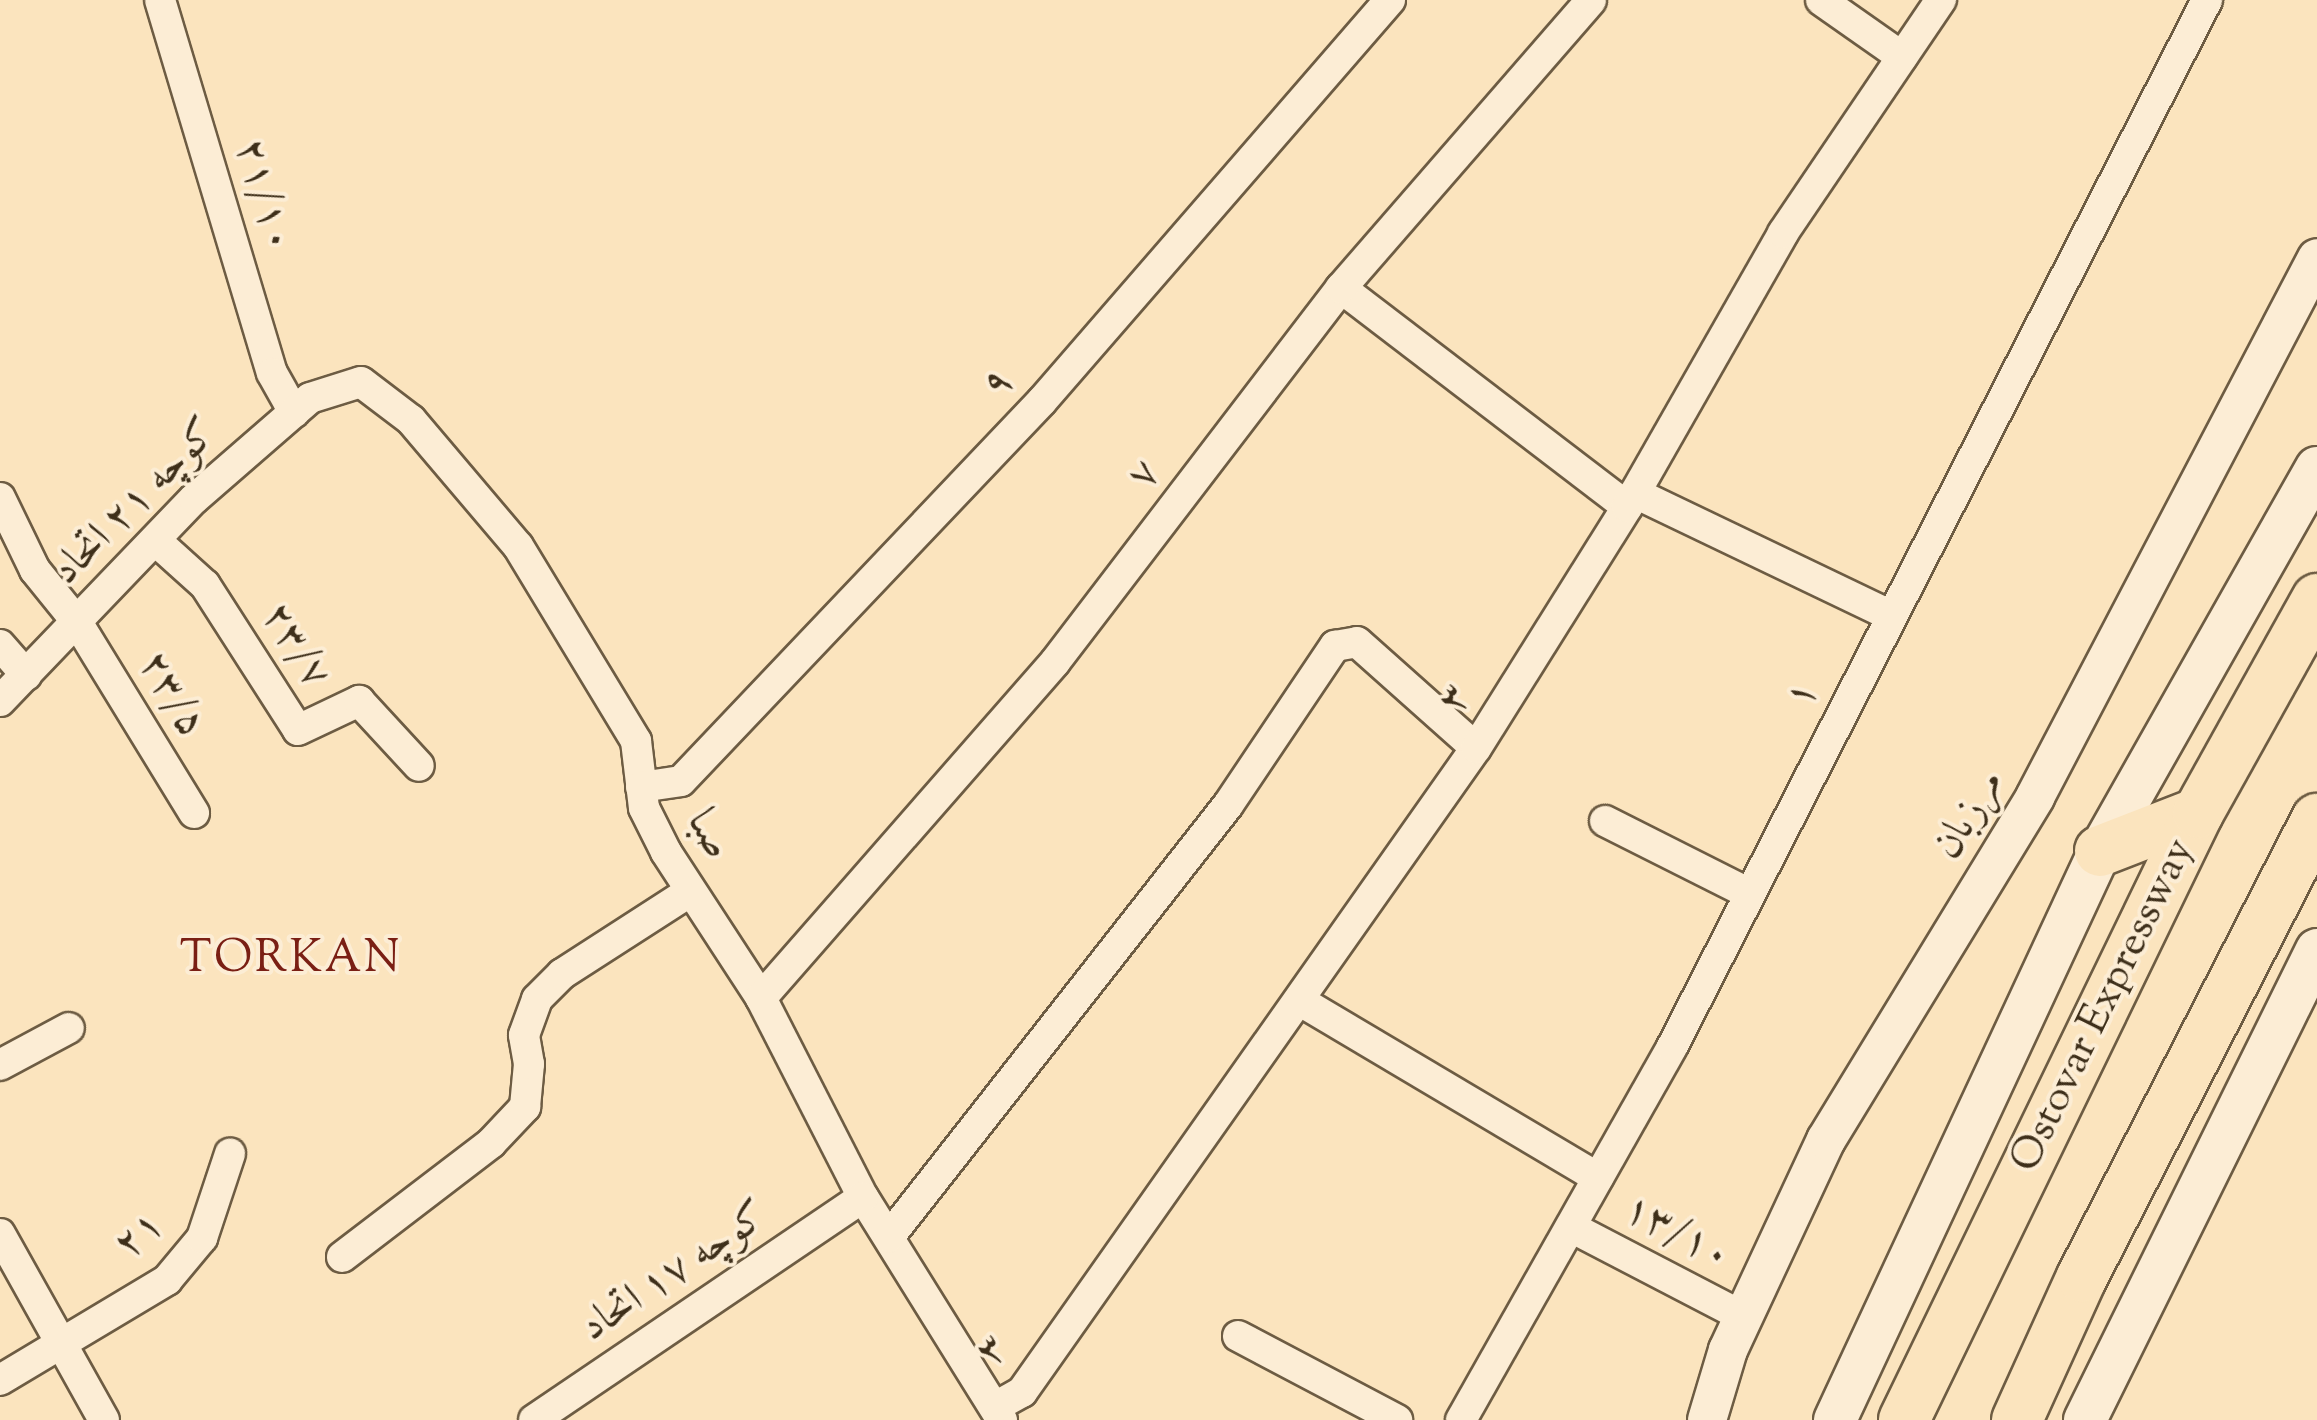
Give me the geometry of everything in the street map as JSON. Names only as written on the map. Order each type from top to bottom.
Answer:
[{"type":"highway","name":"Ostovar Expressway","points":[[1904,1420],[2198,813],[2317,599]]},
{"type":"highway","points":[[2100,851],[2198,813]]},
{"type":"highway","points":[[2017,1420],[2082,1277],[2301,889],[2317,819]]},
{"type":"main road","points":[[1835,1420],[2100,851],[2317,468]]},
{"type":"main road","points":[[2085,1420],[2317,950]]},
{"type":"street","name":"۲۱/۱۰","points":[[160,0],[272,373],[294,412]]},
{"type":"street","name":"۹","points":[[641,787],[681,781],[1016,429],[1390,0]]},
{"type":"street","name":"۷","points":[[761,998],[1055,662],[1341,288],[1591,0]]},
{"type":"street","points":[[1822,0],[1902,57]]},
{"type":"street","name":"۳","points":[[998,1414],[1022,1392],[1302,1002],[1476,748],[1631,500],[1782,233],[1941,0]]},
{"type":"street","name":"۱","points":[[1461,1420],[1598,1178],[1750,894],[2206,0]]},
{"type":"street","name":"مرزبان","points":[[1708,1420],[1744,1317],[1826,1140],[2035,797],[2317,258]]},
{"type":"street","points":[[1341,288],[1631,500],[1890,615]]},
{"type":"street","name":"صبا","points":[[294,412],[310,398],[360,382],[411,420],[518,546],[636,741],[644,808],[691,891],[761,998],[863,1197],[998,1414]]},
{"type":"street","name":"کوچه ۲۱ اتحاد","points":[[0,701],[155,540],[294,412]]},
{"type":"street","name":"۲۳/۵","points":[[0,498],[35,570],[77,622],[194,813]]},
{"type":"street","name":"۲۳/۷","points":[[155,540],[205,585],[298,730],[359,701],[420,766]]},
{"type":"street","points":[[888,1238],[1228,805],[1335,646],[1357,642],[1476,748]]},
{"type":"street","points":[[0,645],[26,675]]},
{"type":"street","points":[[1605,822],[1750,894]]},
{"type":"street","points":[[342,1256],[491,1143],[525,1106],[529,1064],[524,1035],[537,999],[562,974],[691,891]]},
{"type":"street","points":[[1302,1002],[1598,1178]]},
{"type":"street","points":[[0,1065],[69,1028]]},
{"type":"street","name":"۲۱","points":[[0,1380],[58,1340],[166,1280],[202,1238],[230,1154]]},
{"type":"street","name":"کوچه ۱۷ اتحاد","points":[[534,1420],[863,1197]]},
{"type":"street","name":"۱۳/۱۰","points":[[1570,1226],[1744,1317]]},
{"type":"street","points":[[0,1234],[104,1420]]},
{"type":"street","points":[[1238,1336],[1397,1420]]},
{"type":"district","name":"TORKAN","points":[[291,961]]}]
